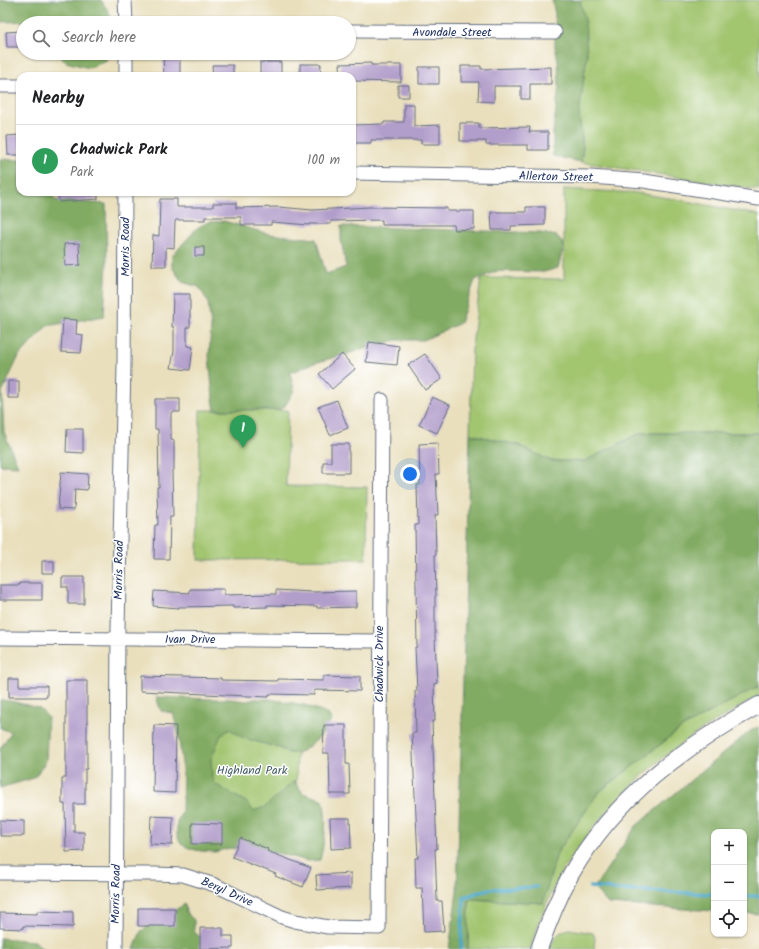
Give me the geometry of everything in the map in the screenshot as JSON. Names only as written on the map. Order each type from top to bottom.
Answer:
[{"type":"street","points":[[125,0],[126,16]]},
{"type":"street","name":"Avondale Street","points":[[356,31],[555,32]]},
{"type":"street","points":[[126,60],[126,72]]},
{"type":"street","points":[[0,86],[16,86]]},
{"type":"street","name":"Allerton Street","points":[[356,173],[590,177],[644,180],[759,199]]},
{"type":"street","name":"Morris Road","points":[[116,949],[118,639],[126,196]]},
{"type":"street","name":"Chadwick Drive","points":[[379,928],[379,641],[382,400]]},
{"type":"street","name":"Ivan Drive","points":[[0,638],[379,641]]},
{"type":"street","points":[[539,949],[550,918],[572,874],[587,848],[620,808],[653,776],[673,760],[710,734],[759,705]]},
{"type":"street","name":"Beryl Drive","points":[[0,872],[170,874],[215,885],[282,917],[296,922],[328,927],[379,928]]},
{"type":"green space","points":[[0,0],[101,0],[110,16],[16,16],[16,22],[0,22]]},
{"type":"green space","points":[[552,0],[580,0],[585,20],[587,55],[579,114],[583,148],[581,162],[553,156],[553,132],[559,87],[558,60],[555,47],[555,14]]},
{"type":"green space","points":[[580,0],[759,0],[759,190],[581,162],[583,148],[579,114],[587,55]]},
{"type":"green space","points":[[64,60],[106,60],[89,68],[66,62]]},
{"type":"green space","points":[[0,159],[16,160],[16,196],[54,196],[54,200],[106,204],[107,264],[104,316],[47,326],[19,356],[2,392],[4,432],[18,466],[0,465]]},
{"type":"green space","points":[[564,189],[637,193],[759,215],[759,433],[640,433],[585,461],[551,461],[518,445],[470,434],[472,346],[481,278],[564,279]]},
{"type":"green space","points":[[224,221],[269,234],[316,239],[326,274],[346,267],[341,240],[341,226],[540,233],[557,236],[564,245],[558,268],[544,272],[497,271],[475,280],[460,323],[424,340],[396,340],[311,364],[290,373],[294,390],[285,406],[278,410],[215,410],[209,356],[211,327],[208,302],[199,287],[182,282],[172,267],[172,256],[197,228],[208,222]]},
{"type":"green space","points":[[200,410],[288,410],[286,486],[367,487],[366,559],[198,560]]},
{"type":"green space","points":[[640,433],[759,433],[759,686],[683,727],[598,793],[557,853],[543,903],[469,899],[468,949],[449,949],[457,892],[470,434],[518,445],[551,461],[585,461]]},
{"type":"green space","points":[[759,686],[759,696],[714,722],[664,757],[633,784],[605,813],[576,850],[558,879],[544,910],[530,949],[468,949],[469,899],[543,903],[557,853],[598,793],[683,727]]},
{"type":"green space","points":[[156,697],[229,699],[247,701],[255,699],[269,699],[304,705],[327,713],[332,720],[319,738],[304,750],[297,753],[289,753],[279,748],[243,738],[230,729],[221,735],[211,759],[212,777],[215,784],[246,802],[253,811],[265,807],[294,781],[303,793],[323,800],[325,808],[325,830],[320,860],[308,861],[278,853],[229,848],[215,852],[201,851],[191,849],[181,844],[177,835],[177,822],[182,812],[183,772],[178,731],[173,713],[161,711]]},
{"type":"green space","points":[[0,700],[39,708],[48,717],[46,761],[34,778],[0,788],[0,749],[11,732],[0,728]]},
{"type":"green space","name":"Highland Park","points":[[227,722],[297,738],[296,807],[260,822],[197,788],[204,740]]},
{"type":"green space","points":[[759,727],[759,914],[747,913],[747,829],[711,829],[711,911],[608,904],[594,888],[636,826],[750,731]]},
{"type":"green space","points":[[185,904],[186,912],[194,920],[194,931],[211,949],[134,949],[141,931]]},
{"type":"green space","points":[[569,929],[593,933],[595,938],[594,949],[550,949],[556,936]]},
{"type":"green space","points":[[0,938],[35,941],[43,949],[0,949]]},
{"type":"building","points":[[16,31],[16,47],[7,47],[6,32]]},
{"type":"building","points":[[163,60],[180,60],[180,72],[164,72]]},
{"type":"building","points":[[260,62],[281,62],[281,72],[260,72]]},
{"type":"building","points":[[371,63],[371,65],[401,65],[401,82],[356,81],[356,72],[341,72],[340,64]]},
{"type":"building","points":[[300,64],[321,64],[320,72],[300,72]]},
{"type":"building","points":[[212,65],[233,65],[233,72],[213,72]]},
{"type":"building","points":[[461,66],[481,66],[481,69],[551,67],[551,84],[530,84],[530,99],[521,99],[521,86],[494,86],[494,102],[478,101],[479,82],[461,82]]},
{"type":"building","points":[[419,67],[439,67],[439,84],[419,84]]},
{"type":"building","points":[[398,85],[409,85],[409,97],[398,97]]},
{"type":"building","points":[[404,104],[414,104],[414,126],[440,125],[440,144],[421,144],[421,140],[371,140],[371,143],[356,143],[356,125],[404,122]]},
{"type":"building","points":[[460,123],[479,123],[479,128],[530,127],[529,132],[548,132],[548,150],[528,150],[528,145],[486,145],[486,141],[460,141]]},
{"type":"building","points":[[16,135],[16,155],[8,155],[7,136]]},
{"type":"building","points":[[58,196],[98,196],[98,199],[59,202]]},
{"type":"building","points":[[160,199],[177,199],[177,207],[213,207],[213,203],[236,203],[236,208],[279,207],[312,210],[370,207],[447,208],[447,211],[474,211],[474,229],[455,230],[454,225],[382,225],[382,220],[331,221],[331,224],[309,225],[271,222],[271,225],[241,225],[241,217],[205,217],[205,220],[176,220],[174,248],[166,247],[166,266],[152,266],[153,235],[159,236]]},
{"type":"building","points":[[526,207],[545,207],[545,225],[511,226],[511,230],[492,230],[491,212],[526,212]]},
{"type":"building","points":[[79,243],[80,265],[65,266],[64,244]]},
{"type":"building","points":[[195,247],[204,247],[204,256],[195,256]]},
{"type":"building","points":[[173,294],[190,294],[190,327],[187,327],[187,346],[193,347],[190,370],[171,368],[174,351],[174,327],[172,327]]},
{"type":"building","points":[[63,319],[77,320],[76,334],[83,335],[81,353],[61,352]]},
{"type":"building","points":[[369,342],[399,346],[397,365],[366,362]]},
{"type":"building","points":[[342,354],[355,369],[332,389],[319,374]]},
{"type":"building","points":[[425,354],[442,379],[425,390],[408,365]]},
{"type":"building","points":[[8,381],[19,381],[19,398],[8,398]]},
{"type":"building","points":[[432,397],[450,405],[437,433],[419,425]]},
{"type":"building","points":[[155,399],[180,399],[180,412],[171,412],[171,440],[174,440],[174,470],[172,470],[173,517],[170,517],[169,559],[154,559],[155,525],[158,525],[157,487],[159,487],[158,429],[155,429]]},
{"type":"building","points":[[337,400],[348,428],[330,435],[318,407]]},
{"type":"building","points":[[67,429],[83,429],[83,453],[66,452]]},
{"type":"building","points":[[438,443],[439,474],[436,474],[438,515],[435,515],[435,637],[437,683],[434,684],[435,721],[432,721],[437,849],[435,849],[437,901],[442,901],[444,931],[424,932],[422,888],[416,888],[415,858],[418,858],[412,733],[416,733],[415,691],[417,691],[415,647],[417,647],[415,525],[418,525],[417,485],[420,485],[419,444]]},
{"type":"building","points":[[331,444],[349,444],[349,473],[323,473],[323,462],[331,462]]},
{"type":"building","points":[[61,472],[88,474],[87,490],[75,489],[74,510],[58,509]]},
{"type":"building","points":[[42,561],[54,561],[54,573],[42,573]]},
{"type":"building","points":[[62,577],[84,577],[84,604],[68,604],[68,587],[62,587]]},
{"type":"building","points":[[20,583],[42,583],[42,600],[0,600],[0,585],[20,585]]},
{"type":"building","points":[[190,589],[224,589],[224,595],[276,594],[276,590],[312,592],[356,591],[356,607],[317,608],[317,606],[267,605],[267,607],[233,608],[233,606],[179,608],[153,606],[154,591],[190,593]]},
{"type":"building","points":[[324,675],[360,676],[360,691],[314,690],[314,695],[269,694],[269,697],[140,691],[140,676],[278,681],[278,679],[324,680]]},
{"type":"building","points":[[9,678],[19,678],[19,686],[47,686],[47,697],[9,697]]},
{"type":"building","points":[[66,680],[87,680],[87,769],[85,769],[85,804],[74,804],[74,832],[84,832],[84,851],[66,852],[65,804],[62,804],[62,778],[66,778]]},
{"type":"building","points":[[154,725],[176,726],[175,793],[153,792]]},
{"type":"building","points":[[324,725],[346,725],[346,764],[349,764],[350,794],[330,794],[329,753],[323,753]]},
{"type":"building","points":[[151,816],[173,817],[172,845],[150,844]]},
{"type":"building","points":[[330,818],[350,818],[351,848],[331,849]]},
{"type":"building","points":[[0,820],[24,821],[24,836],[0,836]]},
{"type":"building","points":[[192,823],[222,824],[222,844],[192,844]]},
{"type":"building","points":[[240,838],[268,849],[267,851],[311,868],[303,887],[275,876],[276,874],[232,857]]},
{"type":"building","points":[[351,873],[351,888],[317,890],[316,875]]},
{"type":"building","points":[[138,908],[175,908],[175,926],[138,926]]},
{"type":"building","points":[[37,911],[73,912],[73,927],[23,926],[23,929],[0,928],[0,913],[37,914]]},
{"type":"building","points":[[200,928],[223,928],[223,936],[233,936],[233,948],[200,949]]},
{"type":"waterway","points":[[461,949],[464,897],[489,889],[537,887]]},
{"type":"waterway","points":[[590,887],[619,890],[711,894]]},
{"type":"waterway","points":[[747,896],[759,896]]},
{"type":"place","name":"Chadwick Park","points":[[243,448]]}]
